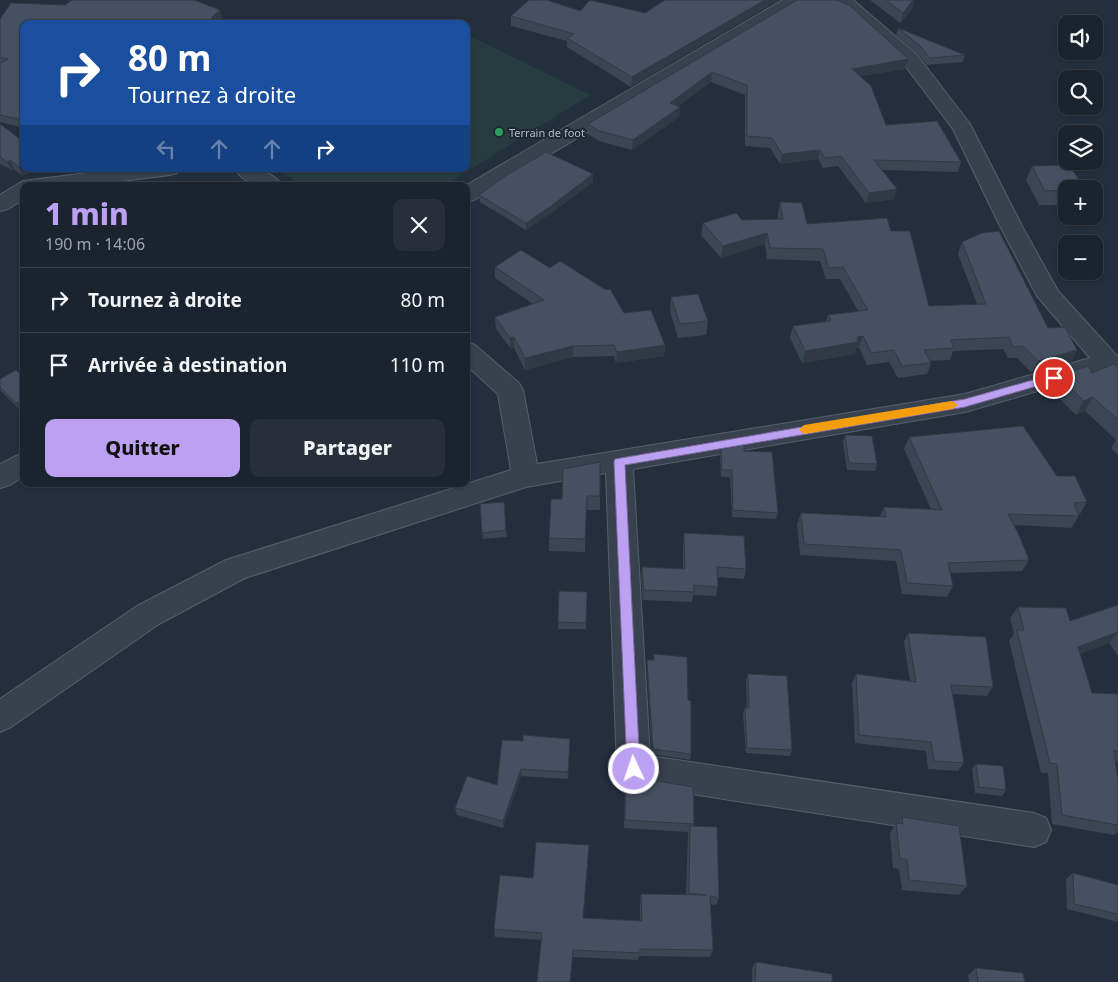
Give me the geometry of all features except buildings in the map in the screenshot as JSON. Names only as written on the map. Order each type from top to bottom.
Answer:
[{"type":"street","points":[[470,193],[795,0]]},
{"type":"street","points":[[0,717],[148,615],[236,569],[526,476],[965,403],[1113,368],[1049,296],[1011,226],[963,128],[910,59],[842,0]]},
{"type":"street","points":[[64,182],[145,172]]},
{"type":"street","points":[[249,172],[265,182]]},
{"type":"street","points":[[0,204],[20,192]]},
{"type":"street","points":[[470,355],[510,390],[526,476]]},
{"type":"street","points":[[619,462],[634,769],[1034,830]]},
{"type":"street","points":[[0,477],[20,464]]},
{"type":"green space","name":"Terrain de foot","points":[[470,36],[590,95],[470,170]]},
{"type":"green space","name":"Terrain de foot","points":[[281,172],[466,172],[450,182],[297,182]]},
{"type":"slow traffic","points":[[804,430],[952,405]]},
{"type":"place","name":"Terrain de foot","points":[[499,132]]},
{"type":"route","points":[[634,769],[619,462],[965,403],[1054,378]]}]
